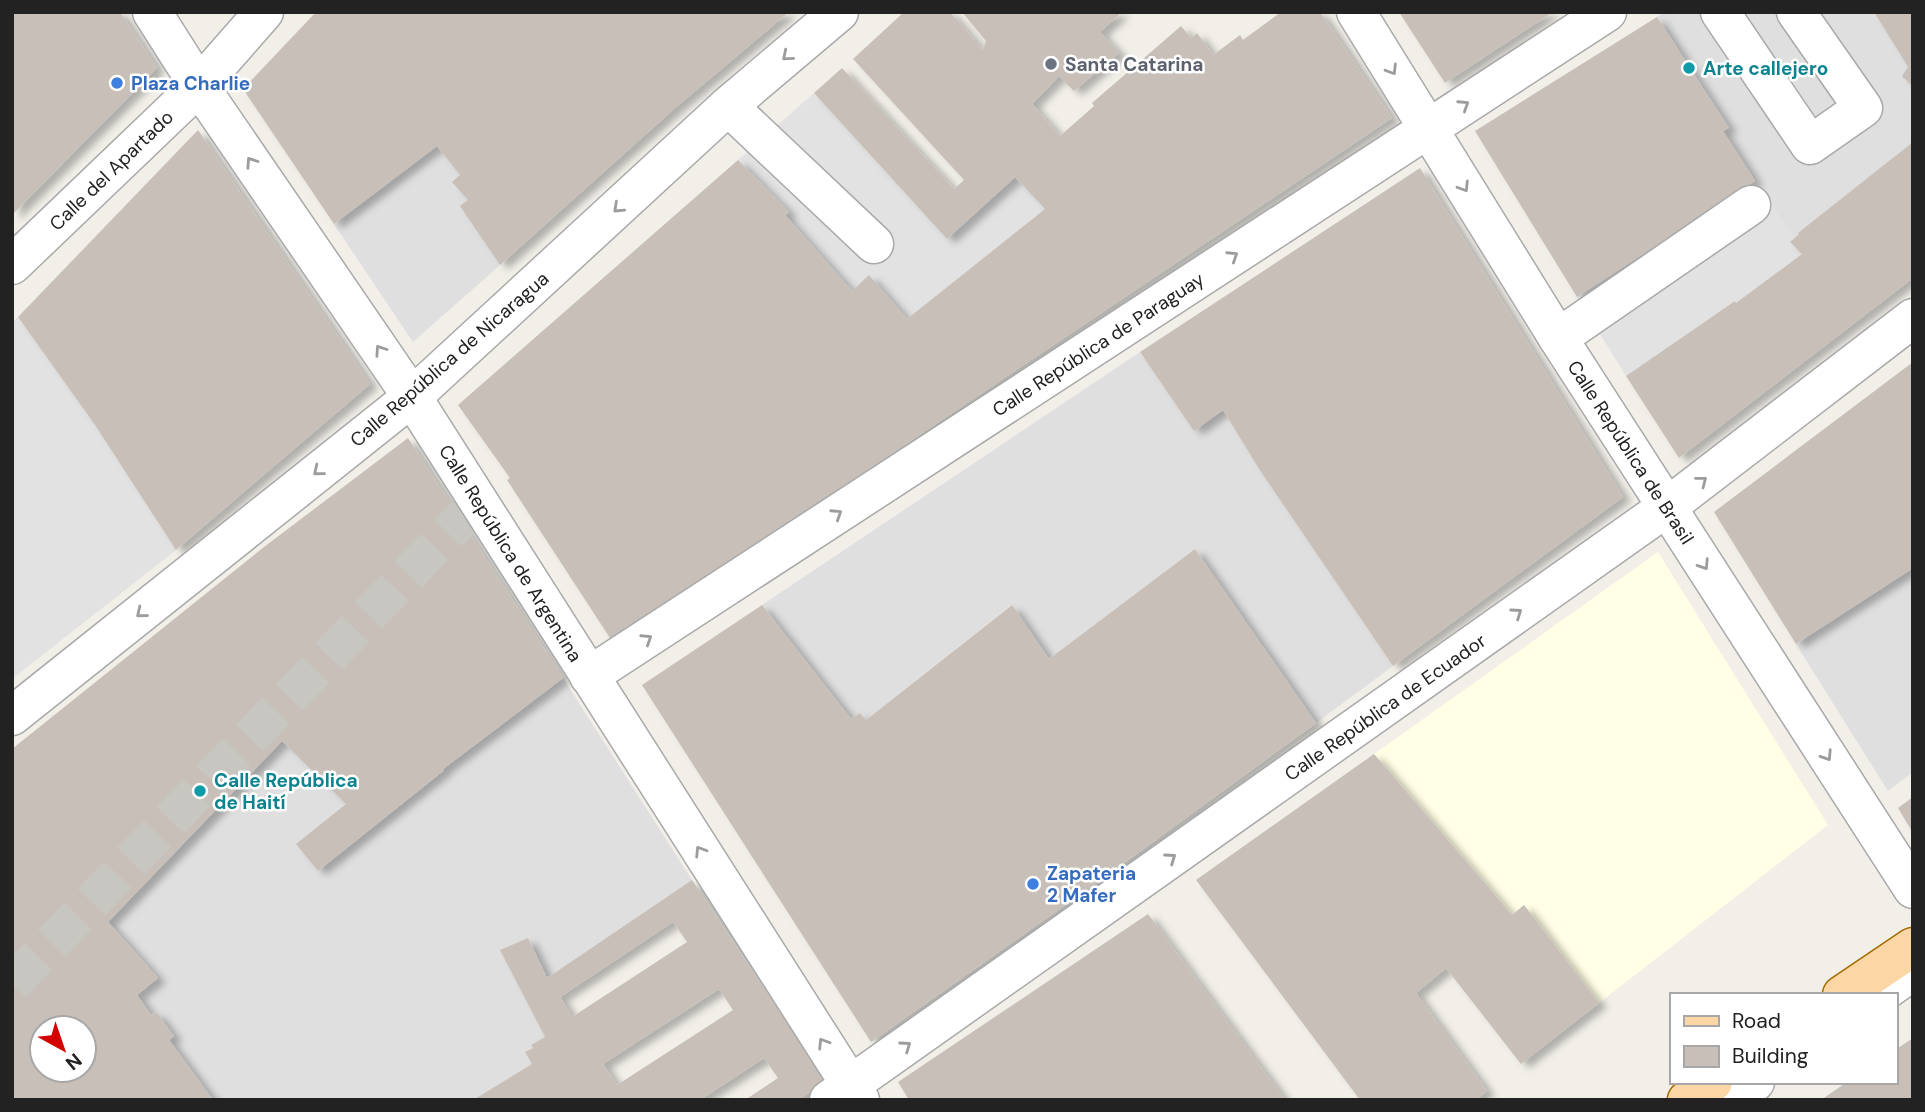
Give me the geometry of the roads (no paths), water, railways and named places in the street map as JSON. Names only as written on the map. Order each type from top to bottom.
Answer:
[{"type":"main road","points":[[1845,993],[1913,947]]},
{"type":"main road","points":[[1687,1100],[1710,1084]]},
{"type":"street","name":"Calle República de Argentina","points":[[152,12],[199,86],[412,397],[589,676],[846,1095]]},
{"type":"street","name":"Calle del Apartado","points":[[12,265],[199,86],[264,12]]},
{"type":"street","name":"Calle República de Nicaragua","points":[[12,716],[412,397],[728,106],[839,12]]},
{"type":"street","name":"Calle República de Brasil","points":[[1356,12],[1558,338],[1913,889]]},
{"type":"street","name":"Calle República de Paraguay","points":[[589,676],[1607,12]]},
{"type":"street","points":[[1720,12],[1810,145],[1863,108],[1796,12]]},
{"type":"street","points":[[728,106],[874,244]]},
{"type":"street","points":[[1558,338],[1751,205]]},
{"type":"street","name":"Calle República de Ecuador","points":[[846,1095],[1667,507],[1913,318]]},
{"type":"street","points":[[1882,993],[1913,971]]},
{"type":"street","points":[[1730,1100],[1752,1084]]},
{"type":"tunnel","points":[[12,984],[479,501]]},
{"type":"place","name":"Santa Catarina","points":[[1051,64]]},
{"type":"place","name":"Arte callejero","points":[[1689,68]]},
{"type":"place","name":"Plaza Charlie","points":[[117,83]]},
{"type":"place","name":"Calle República de Haití","points":[[200,791]]},
{"type":"place","name":"Zapateria 2 Mafer","points":[[1033,884]]}]
